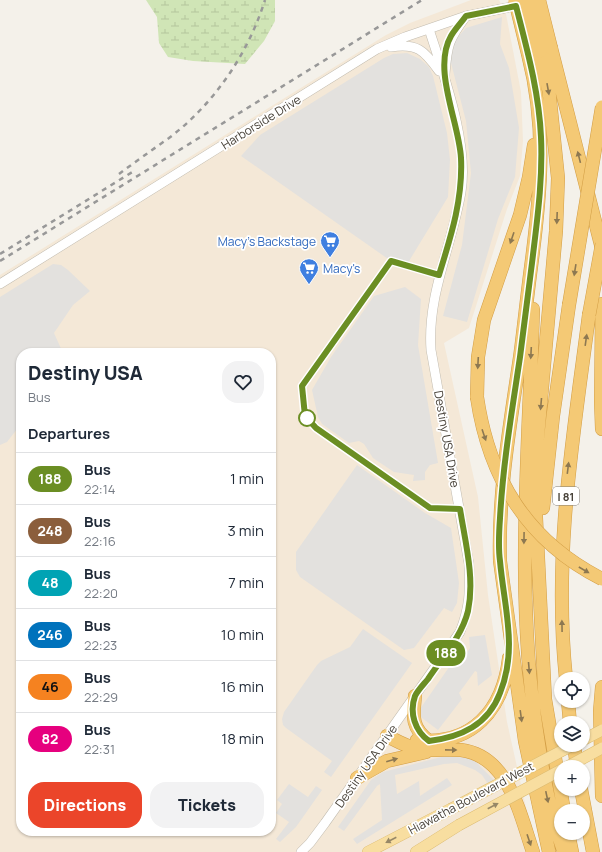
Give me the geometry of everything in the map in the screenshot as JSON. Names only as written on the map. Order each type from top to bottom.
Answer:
[{"type":"highway","points":[[515,0],[540,51],[602,249]]},
{"type":"highway","points":[[527,0],[549,91],[558,178],[556,231],[534,477],[540,616]]},
{"type":"highway","points":[[539,0],[540,51],[533,74],[541,136],[541,185],[520,356],[504,455],[500,510],[500,561],[525,740],[549,852]]},
{"type":"highway","points":[[537,104],[535,143],[520,216],[484,320],[478,357],[477,397],[481,428],[492,459],[512,500],[533,527],[553,547],[583,570],[602,579]]},
{"type":"highway","name":"I 81","points":[[563,804],[545,699],[540,616],[544,496],[569,305],[602,107]]},
{"type":"highway","points":[[536,230],[524,535],[525,618],[531,698],[543,775],[550,808],[564,852]]},
{"type":"highway","name":"I 81","points":[[565,672],[562,632],[562,534],[568,472],[589,315],[602,244]]},
{"type":"highway","points":[[602,304],[600,402],[602,429]]},
{"type":"highway","points":[[357,778],[387,761],[432,746],[466,732],[480,722],[494,706],[506,676],[510,636]]},
{"type":"highway","points":[[602,687],[600,711],[602,796]]},
{"type":"highway","points":[[415,696],[413,716],[416,728],[432,746]]},
{"type":"highway","points":[[389,733],[432,746],[462,750],[478,755],[495,766],[511,792],[533,852]]},
{"type":"highway","points":[[583,796],[593,852]]},
{"type":"highway","points":[[569,840],[572,852]]},
{"type":"main road","points":[[590,736],[602,730]]},
{"type":"main road","points":[[579,760],[602,748]]},
{"type":"main road","name":"Hiawatha Boulevard West","points":[[368,852],[561,752]]},
{"type":"main road","name":"Hiawatha Boulevard West","points":[[416,852],[459,825],[554,774]]},
{"type":"street","name":"Harborside Drive","points":[[0,284],[377,49],[466,16],[539,0]]},
{"type":"street","points":[[444,79],[447,46],[451,36],[466,16]]},
{"type":"street","name":"Destiny USA Drive","points":[[300,852],[310,843],[460,632],[468,612],[470,596],[469,564],[431,350],[430,334],[433,303],[454,226],[461,190],[461,158],[459,136],[429,29]]},
{"type":"street","points":[[377,49],[403,45],[417,47],[428,55],[444,79]]},
{"type":"shaded area","points":[[471,0],[499,0],[506,14],[521,92],[523,141],[520,176],[507,209],[469,328],[444,343],[478,497],[488,595],[507,722],[536,852],[0,852],[0,275],[386,35],[410,23]]},
{"type":"shaded area","points":[[502,17],[500,44],[509,68],[519,128],[515,177],[498,219],[467,322],[443,316],[462,245],[471,173],[466,121],[451,63],[451,52],[456,39],[466,28]]},
{"type":"shaded area","points":[[407,53],[420,59],[429,67],[433,76],[447,133],[450,160],[448,197],[406,266],[391,261],[241,156],[260,135],[384,58],[393,54]]},
{"type":"shaded area","points":[[53,264],[61,265],[68,270],[90,291],[73,305],[54,333],[61,348],[16,348],[16,430],[7,442],[0,445],[0,297]]},
{"type":"shaded area","points":[[405,287],[421,299],[418,345],[438,463],[430,465],[425,472],[425,480],[413,481],[414,475],[394,472],[373,458],[364,444],[359,441],[349,443],[322,424],[318,417],[312,390],[331,357],[374,296]]},
{"type":"shaded area","points":[[357,465],[425,513],[451,528],[459,583],[457,603],[452,612],[444,608],[414,648],[404,650],[300,577],[296,570],[296,552]]},
{"type":"shaded area","points":[[363,629],[412,663],[331,777],[324,772],[332,761],[286,728],[283,725],[282,719],[284,712],[317,665],[321,661],[350,647]]},
{"type":"shaded area","points":[[485,635],[492,675],[478,686],[477,672],[475,671],[459,693],[462,699],[438,730],[422,718],[419,714],[420,709],[454,660],[461,662],[470,648],[469,637]]},
{"type":"shaded area","points":[[445,756],[468,758],[476,762],[498,784],[490,787],[482,775],[475,770],[457,763],[444,764],[395,775],[397,794],[419,781],[420,796],[447,778],[452,785],[357,844],[353,839],[382,820],[380,784],[344,831],[338,827],[371,780],[383,772]]},
{"type":"shaded area","points":[[289,784],[308,797],[316,786],[322,790],[296,827],[280,842],[276,839],[289,822],[276,813],[282,804],[277,800]]},
{"type":"green space","points":[[146,0],[275,0],[275,21],[264,41],[245,64],[193,61],[168,57],[159,43],[157,17]]},
{"type":"railway","points":[[119,174],[185,125],[215,94],[228,76],[249,40],[265,0]]},
{"type":"railway","points":[[0,261],[422,0]]},
{"type":"railway","points":[[0,254],[134,171]]},
{"type":"bus line","name":"188","points":[[516,6],[533,74],[541,136],[541,185],[520,356],[504,455],[499,534],[500,561],[510,636],[509,659],[506,676],[500,694],[494,706],[480,722],[466,732],[449,739],[429,741],[423,737],[416,728],[413,716],[415,696],[460,632],[468,612],[470,596],[469,564],[460,509],[430,508],[316,428],[305,416],[302,386],[391,261],[439,275],[454,226],[461,190],[459,136],[444,79],[447,46],[451,36],[466,16],[516,6]]},
{"type":"place","name":"Macy's Backstage","points":[[330,258]]},
{"type":"place","name":"Macy's","points":[[309,285]]}]
